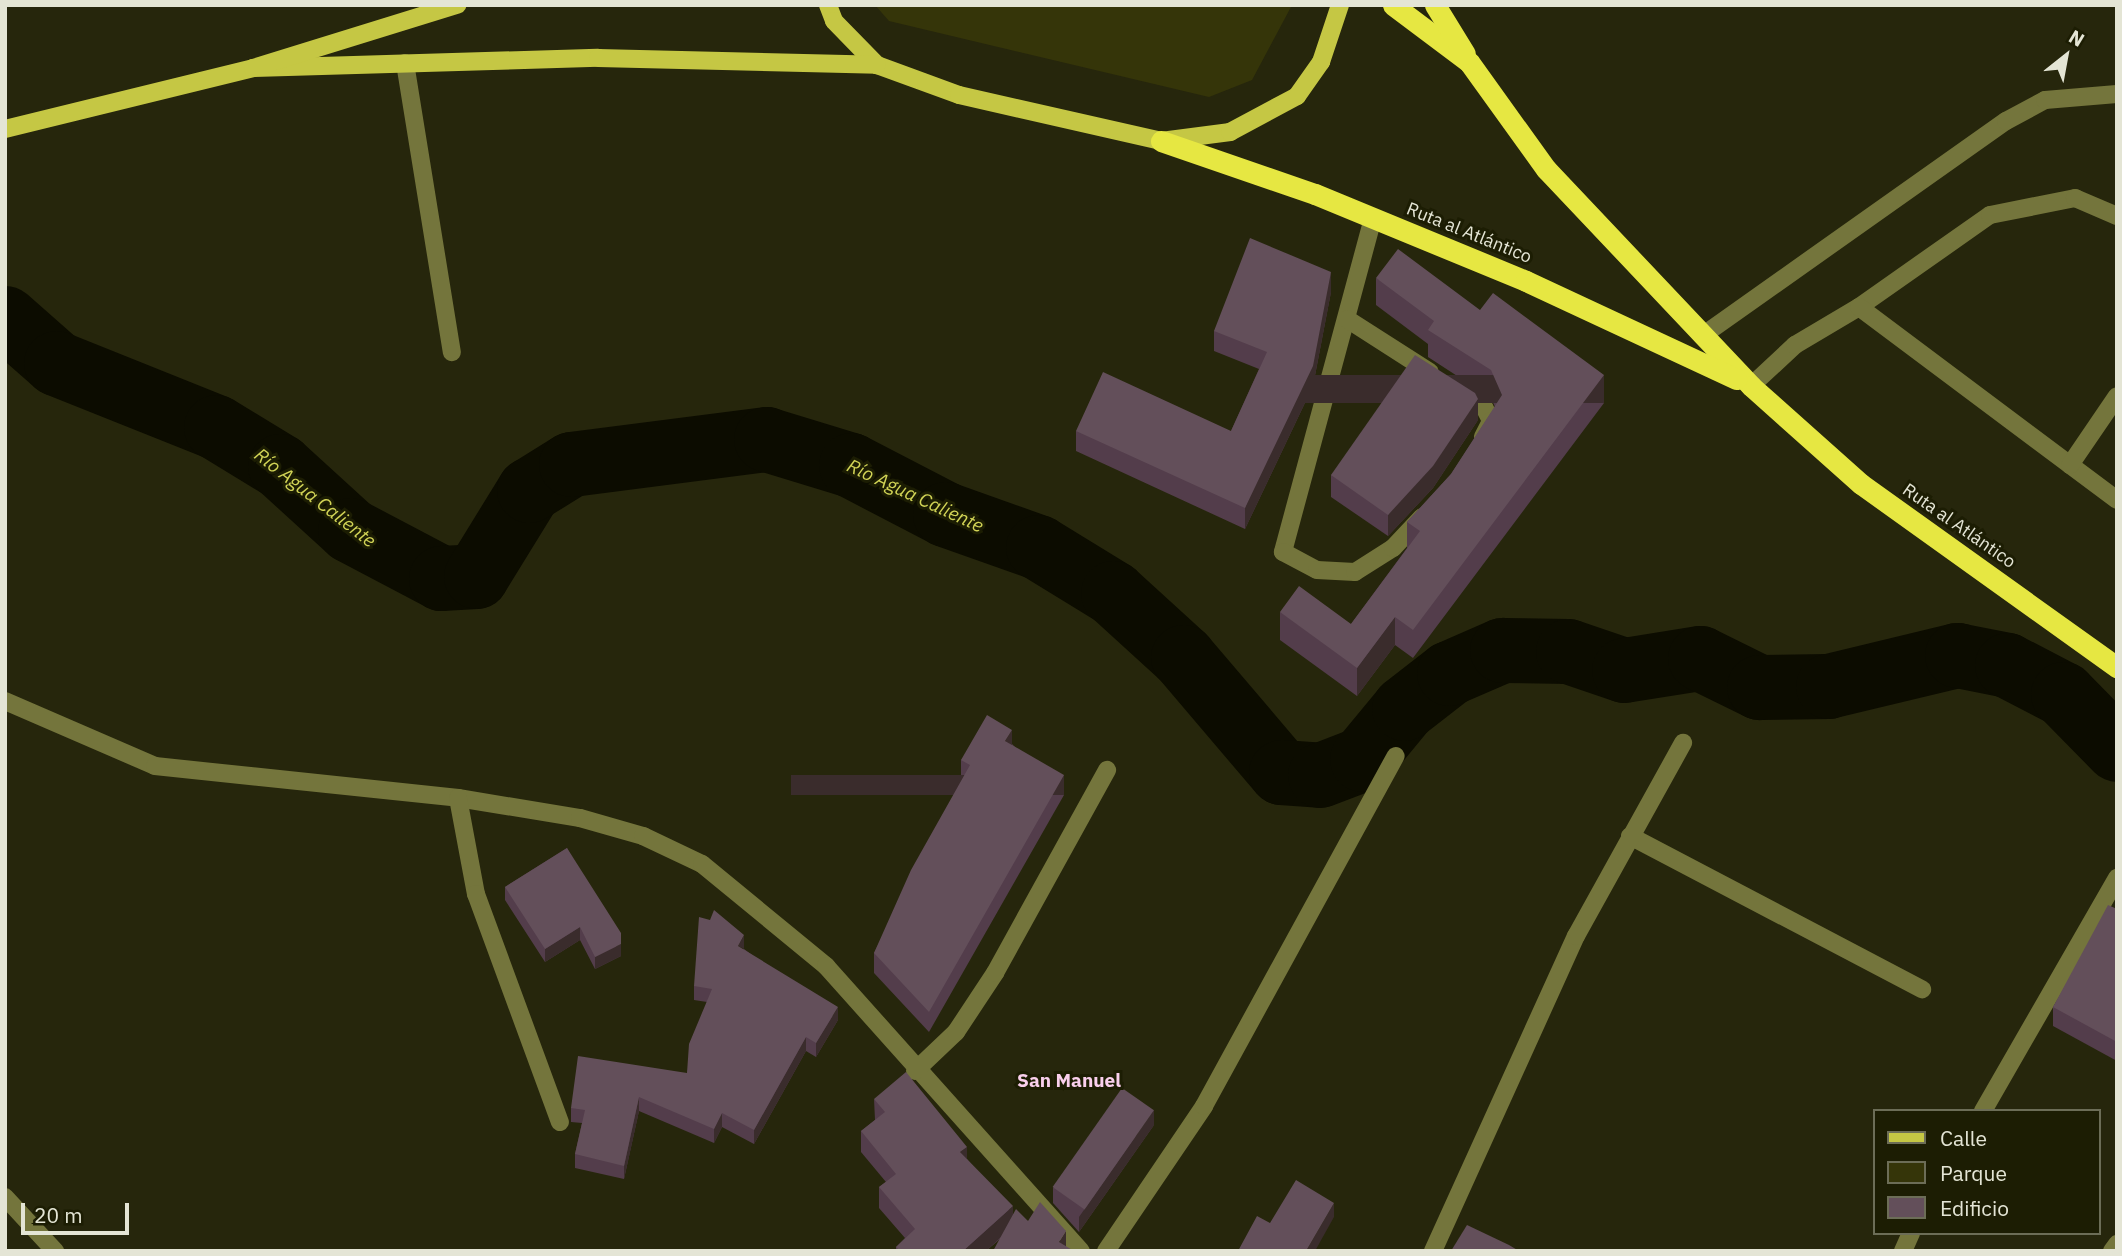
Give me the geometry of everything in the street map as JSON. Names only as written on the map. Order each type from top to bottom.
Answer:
[{"type":"highway","name":"Ruta al Atlántico","points":[[1393,5],[1469,62],[1546,169],[1751,386],[1861,484],[2117,667]]},
{"type":"highway","points":[[1435,5],[1469,62]]},
{"type":"highway","name":"Ruta al Atlántico","points":[[1161,141],[1373,218],[1526,281],[1751,386]]},
{"type":"main road","points":[[5,129],[253,68],[439,8],[457,5]]},
{"type":"main road","points":[[828,5],[834,21],[877,65]]},
{"type":"main road","points":[[253,68],[598,58],[877,65],[959,95],[1161,141],[1230,132],[1297,96],[1321,62],[1340,5]]},
{"type":"street","points":[[405,63],[452,352]]},
{"type":"street","points":[[1702,336],[2045,100],[2117,94]]},
{"type":"street","points":[[1751,386],[1795,345],[1859,307],[1990,215],[2075,198],[2117,216]]},
{"type":"street","points":[[1373,218],[1283,552],[1317,569],[1355,572],[1393,548],[1434,504]]},
{"type":"street","points":[[1859,307],[2117,500]]},
{"type":"street","points":[[1347,319],[1483,407],[1491,421],[1471,454]]},
{"type":"street","points":[[2070,465],[2117,396]]},
{"type":"street","points":[[5,702],[155,766],[458,798],[580,818],[643,836],[702,863],[826,966],[915,1071],[1081,1251]]},
{"type":"street","points":[[1433,1251],[1456,1222],[1577,936],[1683,743]]},
{"type":"street","points":[[1106,1251],[1204,1106],[1396,756]]},
{"type":"street","points":[[915,1071],[956,1032],[995,973],[1107,770]]},
{"type":"street","points":[[458,798],[476,894],[560,1122]]},
{"type":"street","points":[[1630,836],[1922,989]]},
{"type":"street","points":[[1984,1109],[2117,878]]},
{"type":"street","points":[[5,1197],[55,1251]]},
{"type":"street","points":[[1903,1251],[1910,1235]]},
{"type":"street","points":[[2112,1251],[2117,1244]]},
{"type":"green space","points":[[875,5],[1292,5],[1252,80],[1209,97],[889,21]]},
{"type":"building","points":[[1250,238],[1331,272],[1313,366],[1245,508],[1076,431],[1103,372],[1231,431],[1267,352],[1214,331]]},
{"type":"building","points":[[1398,249],[1480,310],[1493,293],[1604,375],[1413,630],[1395,617],[1357,668],[1280,612],[1299,586],[1351,624],[1420,531],[1407,522],[1451,474],[1502,395],[1491,370],[1428,330],[1434,321],[1376,278]]},
{"type":"building","points":[[1415,355],[1475,393],[1478,399],[1433,466],[1388,515],[1331,475]]},
{"type":"building","points":[[987,715],[1012,730],[1005,741],[1064,775],[929,1012],[874,953],[911,870],[970,765],[961,760]]},
{"type":"building","points":[[567,848],[621,933],[621,944],[595,957],[580,927],[545,949],[505,887]]},
{"type":"building","points":[[2108,905],[2117,909],[2117,1042],[2053,1007]]},
{"type":"building","points":[[714,910],[744,935],[738,946],[838,1007],[816,1043],[806,1037],[754,1130],[722,1113],[714,1129],[639,1097],[624,1166],[575,1154],[585,1110],[571,1108],[578,1056],[687,1073],[689,1044],[712,989],[694,986],[699,917],[710,920]]},
{"type":"building","points":[[906,1072],[967,1147],[960,1152],[1013,1206],[963,1251],[900,1251],[896,1247],[915,1229],[879,1187],[896,1174],[861,1131],[885,1112],[874,1099]]},
{"type":"building","points":[[1122,1088],[1154,1110],[1085,1209],[1053,1187]]},
{"type":"building","points":[[1296,1180],[1334,1203],[1306,1251],[1238,1251],[1257,1216],[1270,1223]]},
{"type":"building","points":[[1040,1202],[1066,1231],[1059,1242],[1074,1251],[993,1251],[1016,1209],[1028,1221]]},
{"type":"building","points":[[1467,1225],[1509,1245],[1519,1251],[1451,1251]]},
{"type":"waterway","name":"Río Agua Caliente","points":[[5,318],[56,363],[216,427],[280,466],[350,530],[441,578],[476,576],[529,490],[571,464],[766,439],[851,465],[945,514],[1038,547],[1113,593],[1183,657],[1281,772],[1320,775],[1362,759],[1404,708],[1449,673],[1502,650],[1568,651],[1624,670],[1700,658],[1759,687],[1828,686],[1957,655],[2007,665],[2063,694],[2117,749]]},
{"type":"district","name":"San Manuel","points":[[1069,1081]]}]
